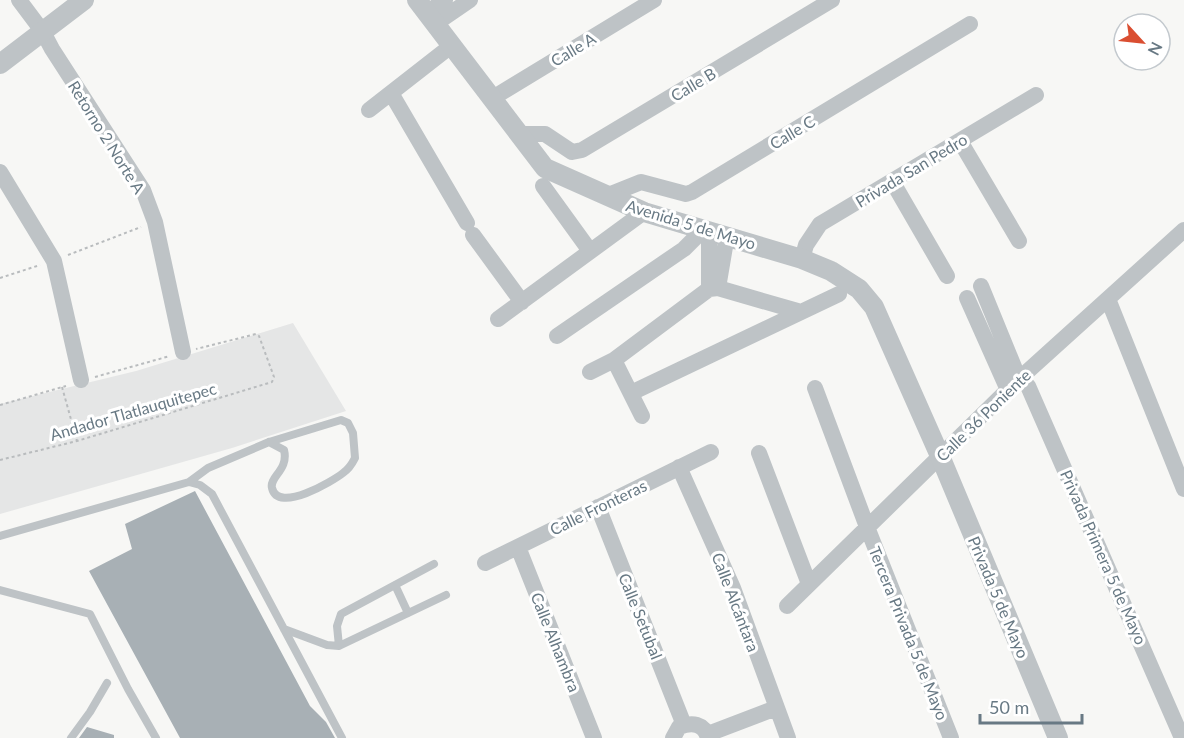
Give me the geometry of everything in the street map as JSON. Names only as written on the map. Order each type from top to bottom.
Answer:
[{"type":"street","name":"Retorno 2 Norte A","points":[[19,0],[44,32],[52,49],[143,190],[155,222],[183,352]]},
{"type":"street","points":[[0,64],[84,0]]},
{"type":"street","points":[[426,12],[445,0]]},
{"type":"street","points":[[426,12],[470,0]]},
{"type":"street","name":"Calle A","points":[[491,99],[654,0]]},
{"type":"street","name":"Calle B","points":[[518,134],[545,134],[572,152],[582,150],[832,0]]},
{"type":"street","name":"Avenida 5 de Mayo","points":[[426,12],[545,168],[644,212],[802,259],[831,271],[858,289],[874,307],[940,456]]},
{"type":"street","name":"Calle C","points":[[606,196],[641,182],[686,194],[693,192],[970,24]]},
{"type":"street","points":[[369,110],[451,46]]},
{"type":"street","points":[[391,93],[470,229],[522,302]]},
{"type":"street","name":"Privada San Pedro","points":[[802,259],[806,245],[820,225],[1036,96]]},
{"type":"street","points":[[960,141],[1019,241]]},
{"type":"street","points":[[0,172],[54,261],[81,380]]},
{"type":"street","points":[[892,181],[947,276]]},
{"type":"street","points":[[543,186],[590,251]]},
{"type":"street","points":[[498,319],[644,212]]},
{"type":"street","name":"Calle 36 Poniente","points":[[787,606],[1013,385],[1184,230]]},
{"type":"street","points":[[713,231],[713,289]]},
{"type":"street","points":[[558,336],[713,231]]},
{"type":"street","points":[[981,286],[1013,385]]},
{"type":"street","points":[[713,289],[801,312]]},
{"type":"street","points":[[590,372],[614,360],[713,289]]},
{"type":"street","points":[[631,393],[839,294]]},
{"type":"street","points":[[967,298],[1013,385]]},
{"type":"street","points":[[1108,299],[1184,489]]},
{"type":"street","points":[[614,360],[642,416]]},
{"type":"street","name":"Privada Primera 5 de Mayo","points":[[1013,385],[1028,386],[1182,738]]},
{"type":"street","name":"Tercera Privada 5 de Mayo","points":[[815,388],[867,527],[951,738]]},
{"type":"street","name":"Calle Fronteras","points":[[485,563],[711,452]]},
{"type":"street","points":[[759,453],[809,584]]},
{"type":"street","name":"Privada 5 de Mayo","points":[[940,456],[1058,738]]},
{"type":"street","name":"Calle Alcántara","points":[[679,467],[733,588],[788,738]]},
{"type":"street","name":"Calle Setubal","points":[[598,507],[684,725]]},
{"type":"street","name":"Calle Alhambra","points":[[518,547],[594,738]]},
{"type":"street","points":[[673,738],[679,727],[690,723],[701,726],[708,736],[776,708]]},
{"type":"lane","points":[[0,536],[189,482],[208,468],[268,442],[341,420],[348,423],[353,433],[355,458],[345,472],[330,482],[297,498],[287,498],[274,493],[272,489],[272,483],[285,464],[284,450],[268,442]]},
{"type":"lane","points":[[189,482],[200,485],[212,495],[342,738]]},
{"type":"lane","points":[[339,646],[337,626],[341,614],[434,564]]},
{"type":"lane","points":[[395,585],[408,613]]},
{"type":"lane","points":[[0,590],[90,614],[156,738]]},
{"type":"lane","points":[[284,629],[327,645],[339,646],[446,595]]},
{"type":"lane","points":[[71,738],[107,683]]},
{"type":"path","points":[[0,279],[155,222]]},
{"type":"path","name":"Andador Tlatlauquitepec","points":[[0,460],[77,441],[272,381],[274,377],[259,336],[256,334],[183,352]]},
{"type":"path","points":[[0,405],[183,352]]},
{"type":"path","points":[[62,387],[77,441]]},
{"type":"shaded area","points":[[293,323],[346,411],[232,448],[0,514],[0,404],[136,371]]},
{"type":"building","points":[[195,491],[310,706],[326,722],[335,738],[180,738],[89,571],[132,549],[125,524]]},
{"type":"building","points":[[87,727],[114,735],[114,738],[79,738]]}]
